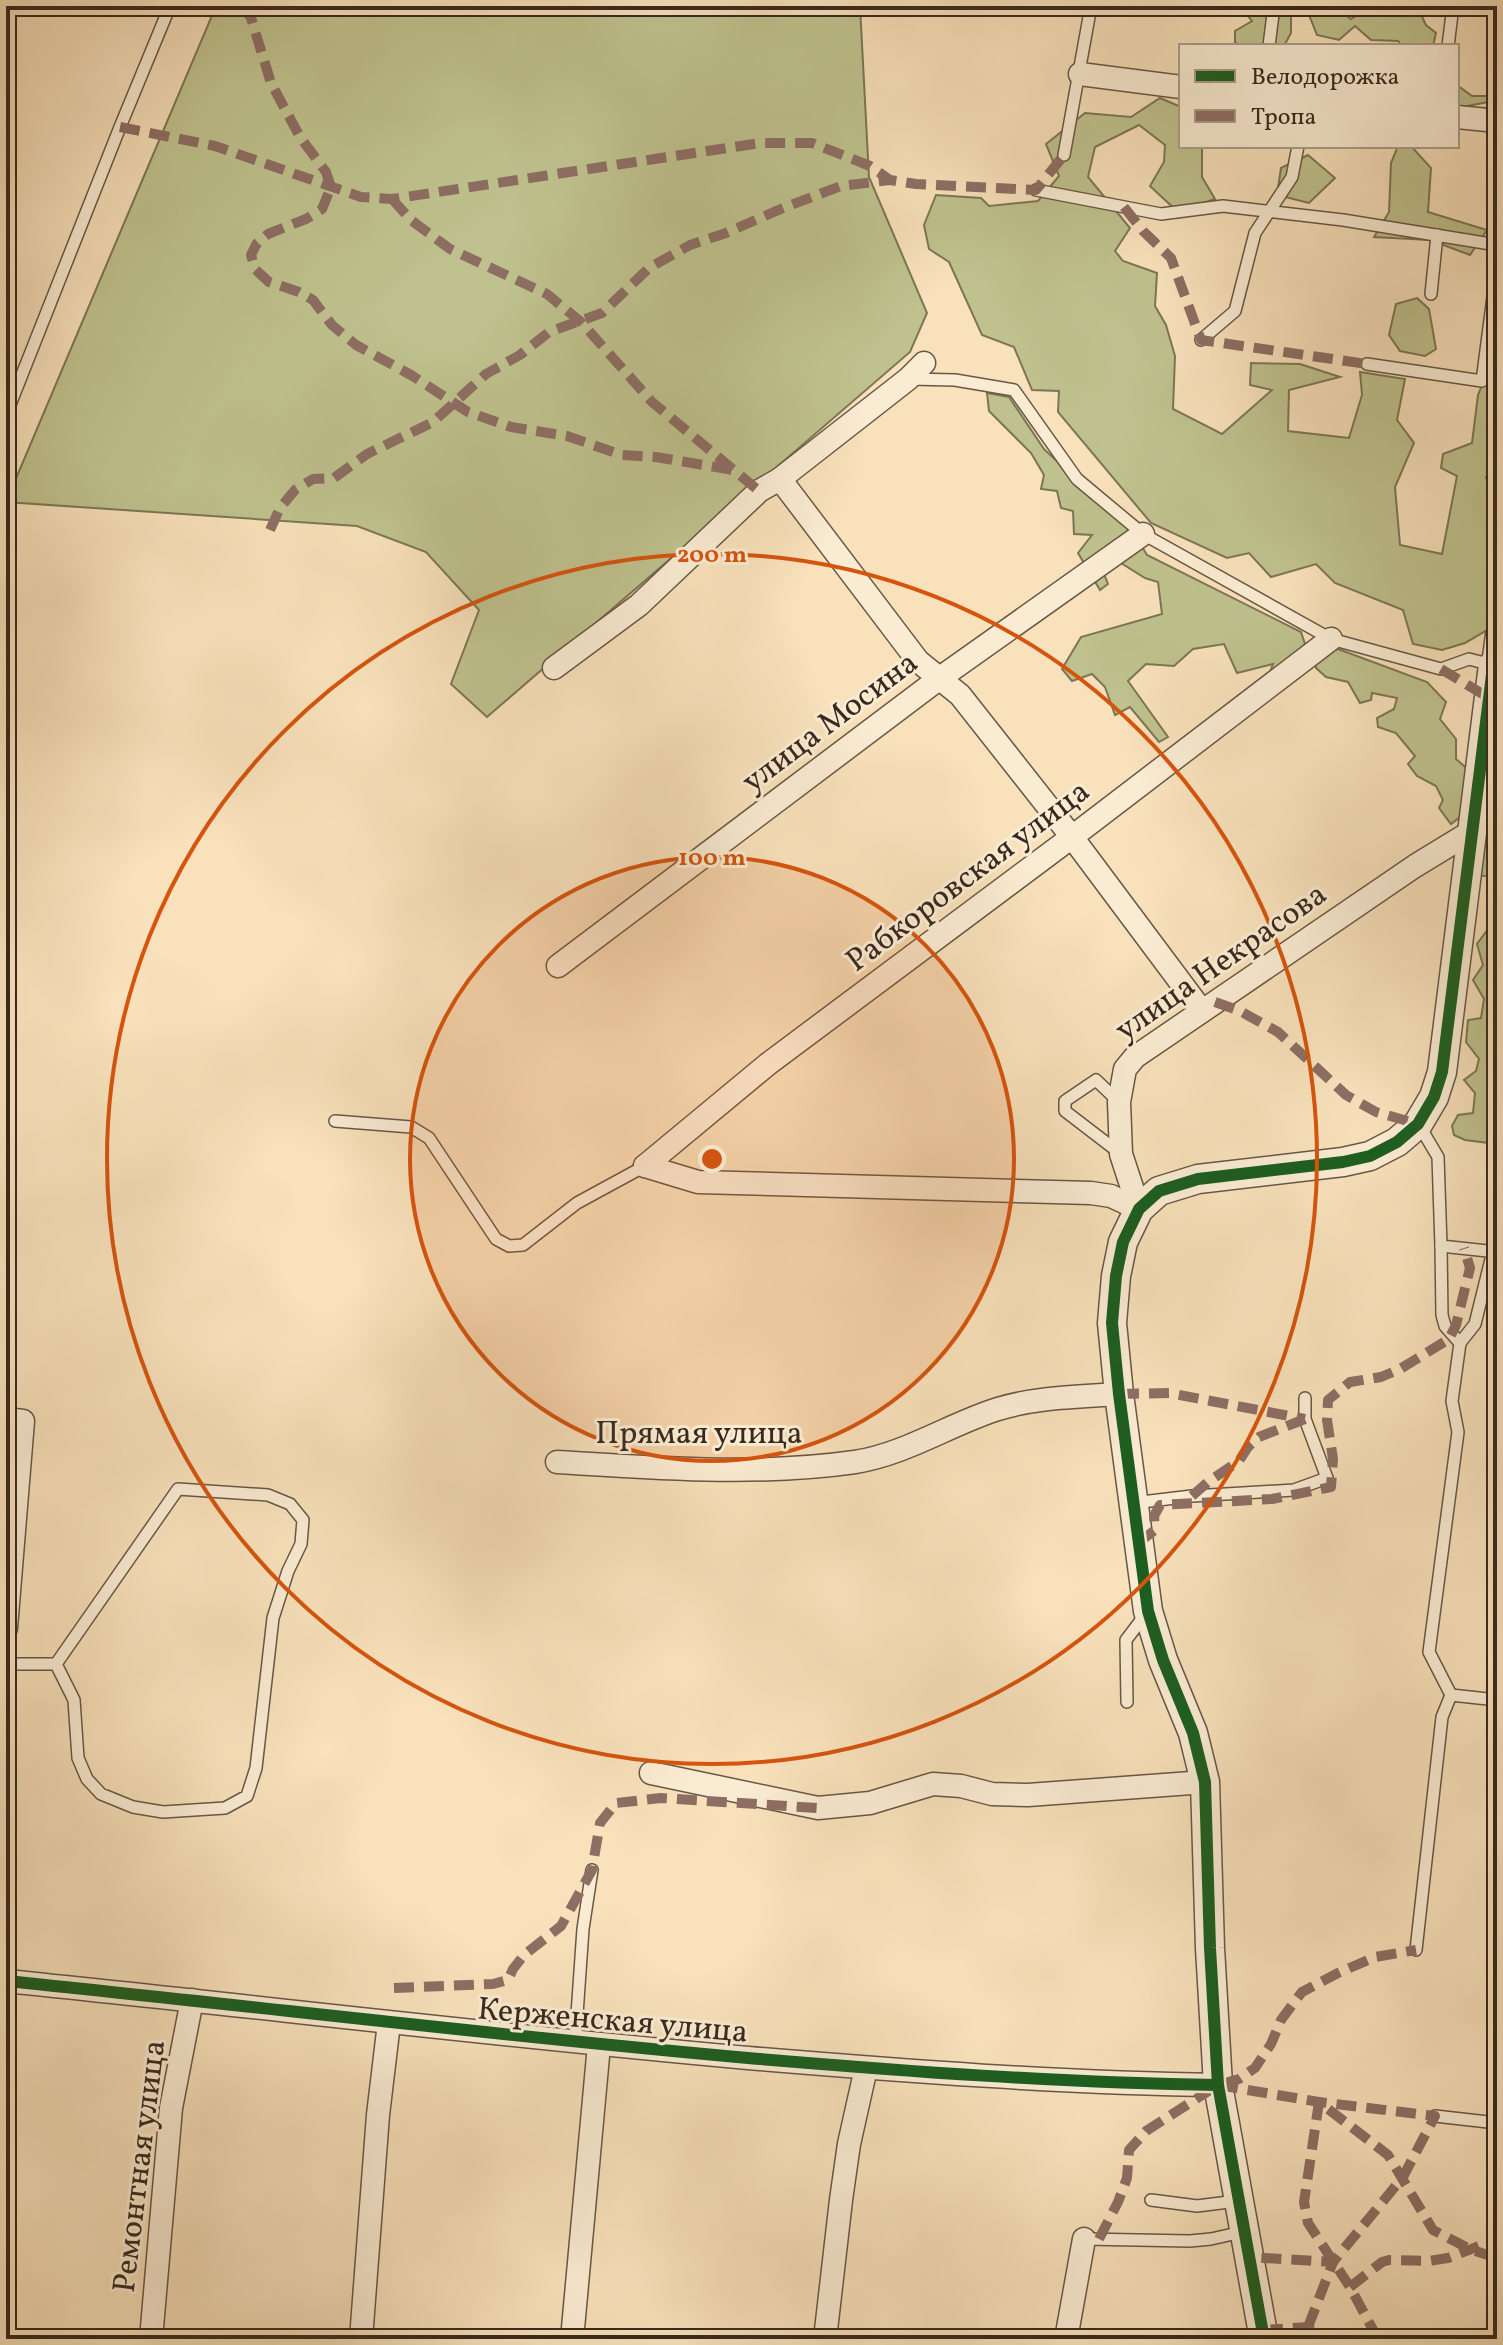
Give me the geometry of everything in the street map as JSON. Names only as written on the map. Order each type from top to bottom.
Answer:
[{"type":"street","points":[[1080,74],[1179,87]]},
{"type":"street","points":[[1459,117],[1497,121]]},
{"type":"street","points":[[554,668],[639,605],[759,491],[780,479],[916,371]]},
{"type":"street","points":[[780,479],[918,661],[960,695],[1072,837],[1202,1011]]},
{"type":"street","name":"улица Мосина","points":[[558,966],[940,678],[1143,534]]},
{"type":"street","points":[[1264,2339],[1218,2085],[1205,1782],[1193,1733],[1163,1660],[1148,1611],[1112,1323],[1116,1276],[1123,1242],[1139,1209],[1159,1191],[1198,1179],[1370,1156],[1397,1142],[1418,1124],[1434,1097],[1442,1072],[1497,635]]},
{"type":"street","name":"Рабкоровская улица","points":[[645,1166],[768,1064],[1331,639]]},
{"type":"street","name":"улица Некрасова","points":[[1139,1209],[1121,1154],[1119,1102],[1125,1069],[1135,1057],[1415,866],[1474,830]]},
{"type":"street","points":[[645,1166],[698,1182],[1091,1193],[1111,1196],[1139,1209]]},
{"type":"street","name":"Прямая улица","points":[[557,1462],[731,1471],[856,1462],[884,1456],[996,1410],[1030,1400],[1119,1394]]},
{"type":"street","points":[[6,1628],[14,1420]]},
{"type":"street","points":[[651,1773],[818,1808],[870,1803],[933,1784],[961,1786],[992,1794],[1028,1795],[1205,1782]]},
{"type":"street","name":"Керженская улица","points":[[6,1981],[575,2043],[866,2068],[1137,2084],[1218,2085]]},
{"type":"street","name":"Ремонтная улица","points":[[151,2339],[171,2108],[192,2000]]},
{"type":"street","points":[[361,2339],[378,2115],[389,2023]]},
{"type":"street","points":[[572,2339],[599,2045]]},
{"type":"street","points":[[825,2339],[845,2172],[866,2068]]},
{"type":"street","points":[[1066,2339],[1084,2239]]},
{"type":"lane","points":[[6,415],[170,6]]},
{"type":"lane","points":[[1064,155],[1091,6]]},
{"type":"lane","points":[[1269,44],[1274,6]]},
{"type":"lane","points":[[1448,44],[1453,6]]},
{"type":"lane","points":[[1201,340],[1235,311],[1255,233],[1292,177],[1298,148]]},
{"type":"lane","points":[[1036,190],[1161,214],[1223,206],[1343,220],[1497,245]]},
{"type":"lane","points":[[1431,294],[1437,235]]},
{"type":"lane","points":[[1367,364],[1482,381],[1493,297],[1497,297]]},
{"type":"lane","points":[[916,371],[1014,390],[1077,479],[1143,534],[1331,639],[1441,669],[1469,659],[1495,665]]},
{"type":"lane","points":[[1119,1102],[1096,1080],[1065,1101],[1065,1111],[1121,1154]]},
{"type":"lane","points":[[335,1121],[411,1127],[429,1138],[496,1239],[509,1246],[523,1245],[577,1203],[645,1166]]},
{"type":"lane","points":[[1418,1124],[1438,1157],[1442,1315],[1445,1326],[1460,1343]]},
{"type":"lane","points":[[1416,1950],[1442,1717],[1451,1695],[1429,1652],[1458,1432],[1452,1401],[1460,1343],[1475,1324],[1495,1251],[1441,1246]]},
{"type":"lane","points":[[1133,1503],[1294,1490],[1327,1478],[1305,1419],[1305,1398]]},
{"type":"lane","points":[[178,1489],[268,1495],[290,1504],[303,1520],[301,1544],[288,1571],[273,1618],[256,1768],[247,1796],[225,1808],[163,1812],[133,1807],[101,1794],[87,1779],[78,1758],[74,1700],[56,1664],[178,1489]]},
{"type":"lane","points":[[1127,1702],[1126,1640],[1148,1611]]},
{"type":"lane","points":[[6,1664],[56,1664]]},
{"type":"lane","points":[[1451,1695],[1497,1700]]},
{"type":"lane","points":[[575,2043],[583,1929],[592,1870]]},
{"type":"lane","points":[[1435,2116],[1497,2123]]},
{"type":"lane","points":[[1151,2200],[1197,2206],[1238,2201]]},
{"type":"lane","points":[[1084,2239],[1190,2241],[1243,2232]]},
{"type":"green space","points":[[216,6],[860,6],[869,177],[927,313],[910,352],[487,717],[451,684],[479,610],[426,552],[357,526],[6,502]]},
{"type":"green space","points":[[1240,6],[1270,6],[1273,14],[1291,14],[1291,33],[1285,44],[1238,44],[1235,31],[1252,21]]},
{"type":"green space","points":[[1323,6],[1333,6],[1351,19],[1371,6],[1417,6],[1426,25],[1436,33],[1433,44],[1400,44],[1398,41],[1371,40],[1355,26],[1339,40],[1317,35],[1309,15]]},
{"type":"green space","points":[[1459,86],[1472,96],[1497,96],[1497,110],[1488,102],[1459,106]]},
{"type":"green space","points":[[1160,98],[1179,106],[1179,148],[1202,148],[1202,177],[1215,199],[1178,212],[1150,186],[1164,162],[1165,145],[1139,125],[1095,147],[1088,177],[1130,228],[1115,251],[1123,261],[1157,273],[1155,306],[1166,325],[1175,356],[1173,409],[1222,434],[1272,390],[1250,385],[1251,363],[1300,364],[1340,377],[1289,390],[1288,431],[1349,438],[1362,395],[1360,372],[1405,379],[1397,420],[1414,443],[1395,487],[1400,545],[1442,554],[1457,476],[1441,468],[1443,454],[1472,443],[1478,395],[1497,348],[1497,470],[1486,477],[1496,509],[1493,531],[1488,541],[1497,575],[1497,588],[1487,630],[1465,643],[1442,650],[1413,644],[1403,610],[1335,583],[1316,564],[1271,577],[1249,553],[1227,558],[1151,523],[1058,412],[1059,391],[1032,390],[1014,347],[982,335],[949,262],[929,249],[924,225],[936,195],[981,198],[989,206],[1038,201],[1059,176],[1046,144],[1085,113],[1131,117]]},
{"type":"green space","points":[[1397,148],[1413,148],[1431,168],[1428,212],[1487,230],[1470,255],[1430,240],[1374,237],[1389,212],[1391,163]]},
{"type":"green space","points":[[1308,155],[1335,178],[1309,203],[1277,195],[1281,168]]},
{"type":"green space","points":[[1417,298],[1429,309],[1436,349],[1425,356],[1400,351],[1389,335],[1396,304]]},
{"type":"green space","points":[[987,393],[1009,397],[1044,449],[1135,535],[1147,555],[1301,632],[1306,647],[1269,675],[1273,664],[1237,673],[1224,644],[1193,649],[1174,666],[1146,664],[1128,681],[1168,737],[1159,742],[1130,707],[1115,715],[1105,687],[1092,674],[1072,681],[1062,669],[1081,637],[1162,614],[1158,582],[1145,578],[1105,553],[1099,561],[1108,584],[1100,590],[1078,553],[1092,535],[1074,534],[1073,511],[1061,508],[1057,491],[1041,489],[1044,475],[1031,453],[989,411]]},
{"type":"green space","points":[[1338,649],[1427,682],[1446,702],[1440,719],[1456,739],[1456,759],[1471,772],[1469,810],[1451,824],[1439,808],[1443,800],[1436,786],[1417,776],[1408,764],[1415,756],[1396,733],[1378,727],[1377,718],[1394,709],[1397,698],[1372,693],[1371,700],[1360,703],[1348,682],[1326,677],[1316,668],[1316,651]]},
{"type":"green space","points":[[1497,813],[1497,914],[1489,904],[1493,877],[1476,875],[1481,842],[1492,841],[1490,828]]},
{"type":"green space","points":[[1497,917],[1497,1014],[1492,1083],[1497,1087],[1497,1144],[1465,1140],[1454,1135],[1452,1126],[1458,1115],[1473,1113],[1475,1093],[1464,1080],[1476,1071],[1479,1059],[1466,1042],[1468,1020],[1481,1018],[1484,999],[1473,980],[1483,965],[1477,944]]},
{"type":"marked path","points":[[243,6],[251,18],[271,83],[300,137],[326,172],[331,187],[322,209],[268,234],[257,243],[251,255],[255,269],[269,282],[313,300],[332,325],[356,345],[411,375],[468,412],[511,427],[567,436],[622,455],[656,457],[733,470]]},
{"type":"marked path","points":[[120,127],[215,146],[361,197],[392,199],[760,143],[812,143],[870,166],[890,180],[1036,190],[1064,155]]},
{"type":"marked path","points":[[270,530],[280,508],[295,490],[313,479],[334,478],[367,454],[433,422],[486,374],[520,355],[549,332],[602,313],[649,268],[690,245],[841,186],[890,180]]},
{"type":"marked path","points":[[392,199],[411,220],[450,249],[547,294],[581,322],[652,402],[759,491]]},
{"type":"marked path","points":[[1124,207],[1171,258],[1201,340],[1367,364]]},
{"type":"marked path","points":[[1441,669],[1494,701]]},
{"type":"marked path","points":[[1215,1002],[1240,1011],[1278,1032],[1346,1095],[1376,1112],[1418,1124]]},
{"type":"marked path","points":[[1138,1543],[1155,1530],[1154,1516],[1160,1505],[1272,1499],[1331,1487],[1333,1459],[1327,1420],[1328,1400],[1350,1382],[1381,1377],[1400,1369],[1449,1339],[1456,1325],[1470,1268],[1464,1248]]},
{"type":"marked path","points":[[1119,1394],[1169,1393],[1305,1419]]},
{"type":"marked path","points":[[1192,1496],[1239,1461],[1259,1437],[1305,1419]]},
{"type":"marked path","points":[[394,1988],[493,1984],[508,1980],[524,1955],[561,1926],[592,1870],[600,1823],[616,1803],[661,1798],[818,1808]]},
{"type":"marked path","points":[[1099,2239],[1127,2178],[1129,2150],[1146,2131],[1218,2085],[1239,2079],[1255,2068],[1271,2044],[1281,2020],[1302,1992],[1375,1957],[1416,1950]]},
{"type":"marked path","points":[[1218,2085],[1319,2102],[1435,2116],[1403,2177],[1333,2262],[1248,2257]]},
{"type":"marked path","points":[[1378,2339],[1350,2287],[1308,2223],[1304,2202],[1319,2102],[1388,2155],[1433,2230],[1472,2250],[1497,2258]]},
{"type":"marked path","points":[[1350,2287],[1382,2262],[1448,2258],[1497,2239]]},
{"type":"marked path","points":[[1308,2327],[1333,2262]]},
{"type":"marked path","points":[[1263,2330],[1308,2327],[1323,2339]]},
{"type":"cycle path","points":[[1264,2339],[1218,2085],[1205,1782],[1193,1733],[1163,1660],[1148,1611],[1112,1323],[1116,1276],[1123,1242],[1139,1209],[1159,1191],[1198,1179],[1370,1156],[1397,1142],[1418,1124],[1434,1097],[1442,1072],[1497,635]]},
{"type":"cycle path","points":[[6,1981],[748,2058],[1041,2079],[1218,2085]]}]
